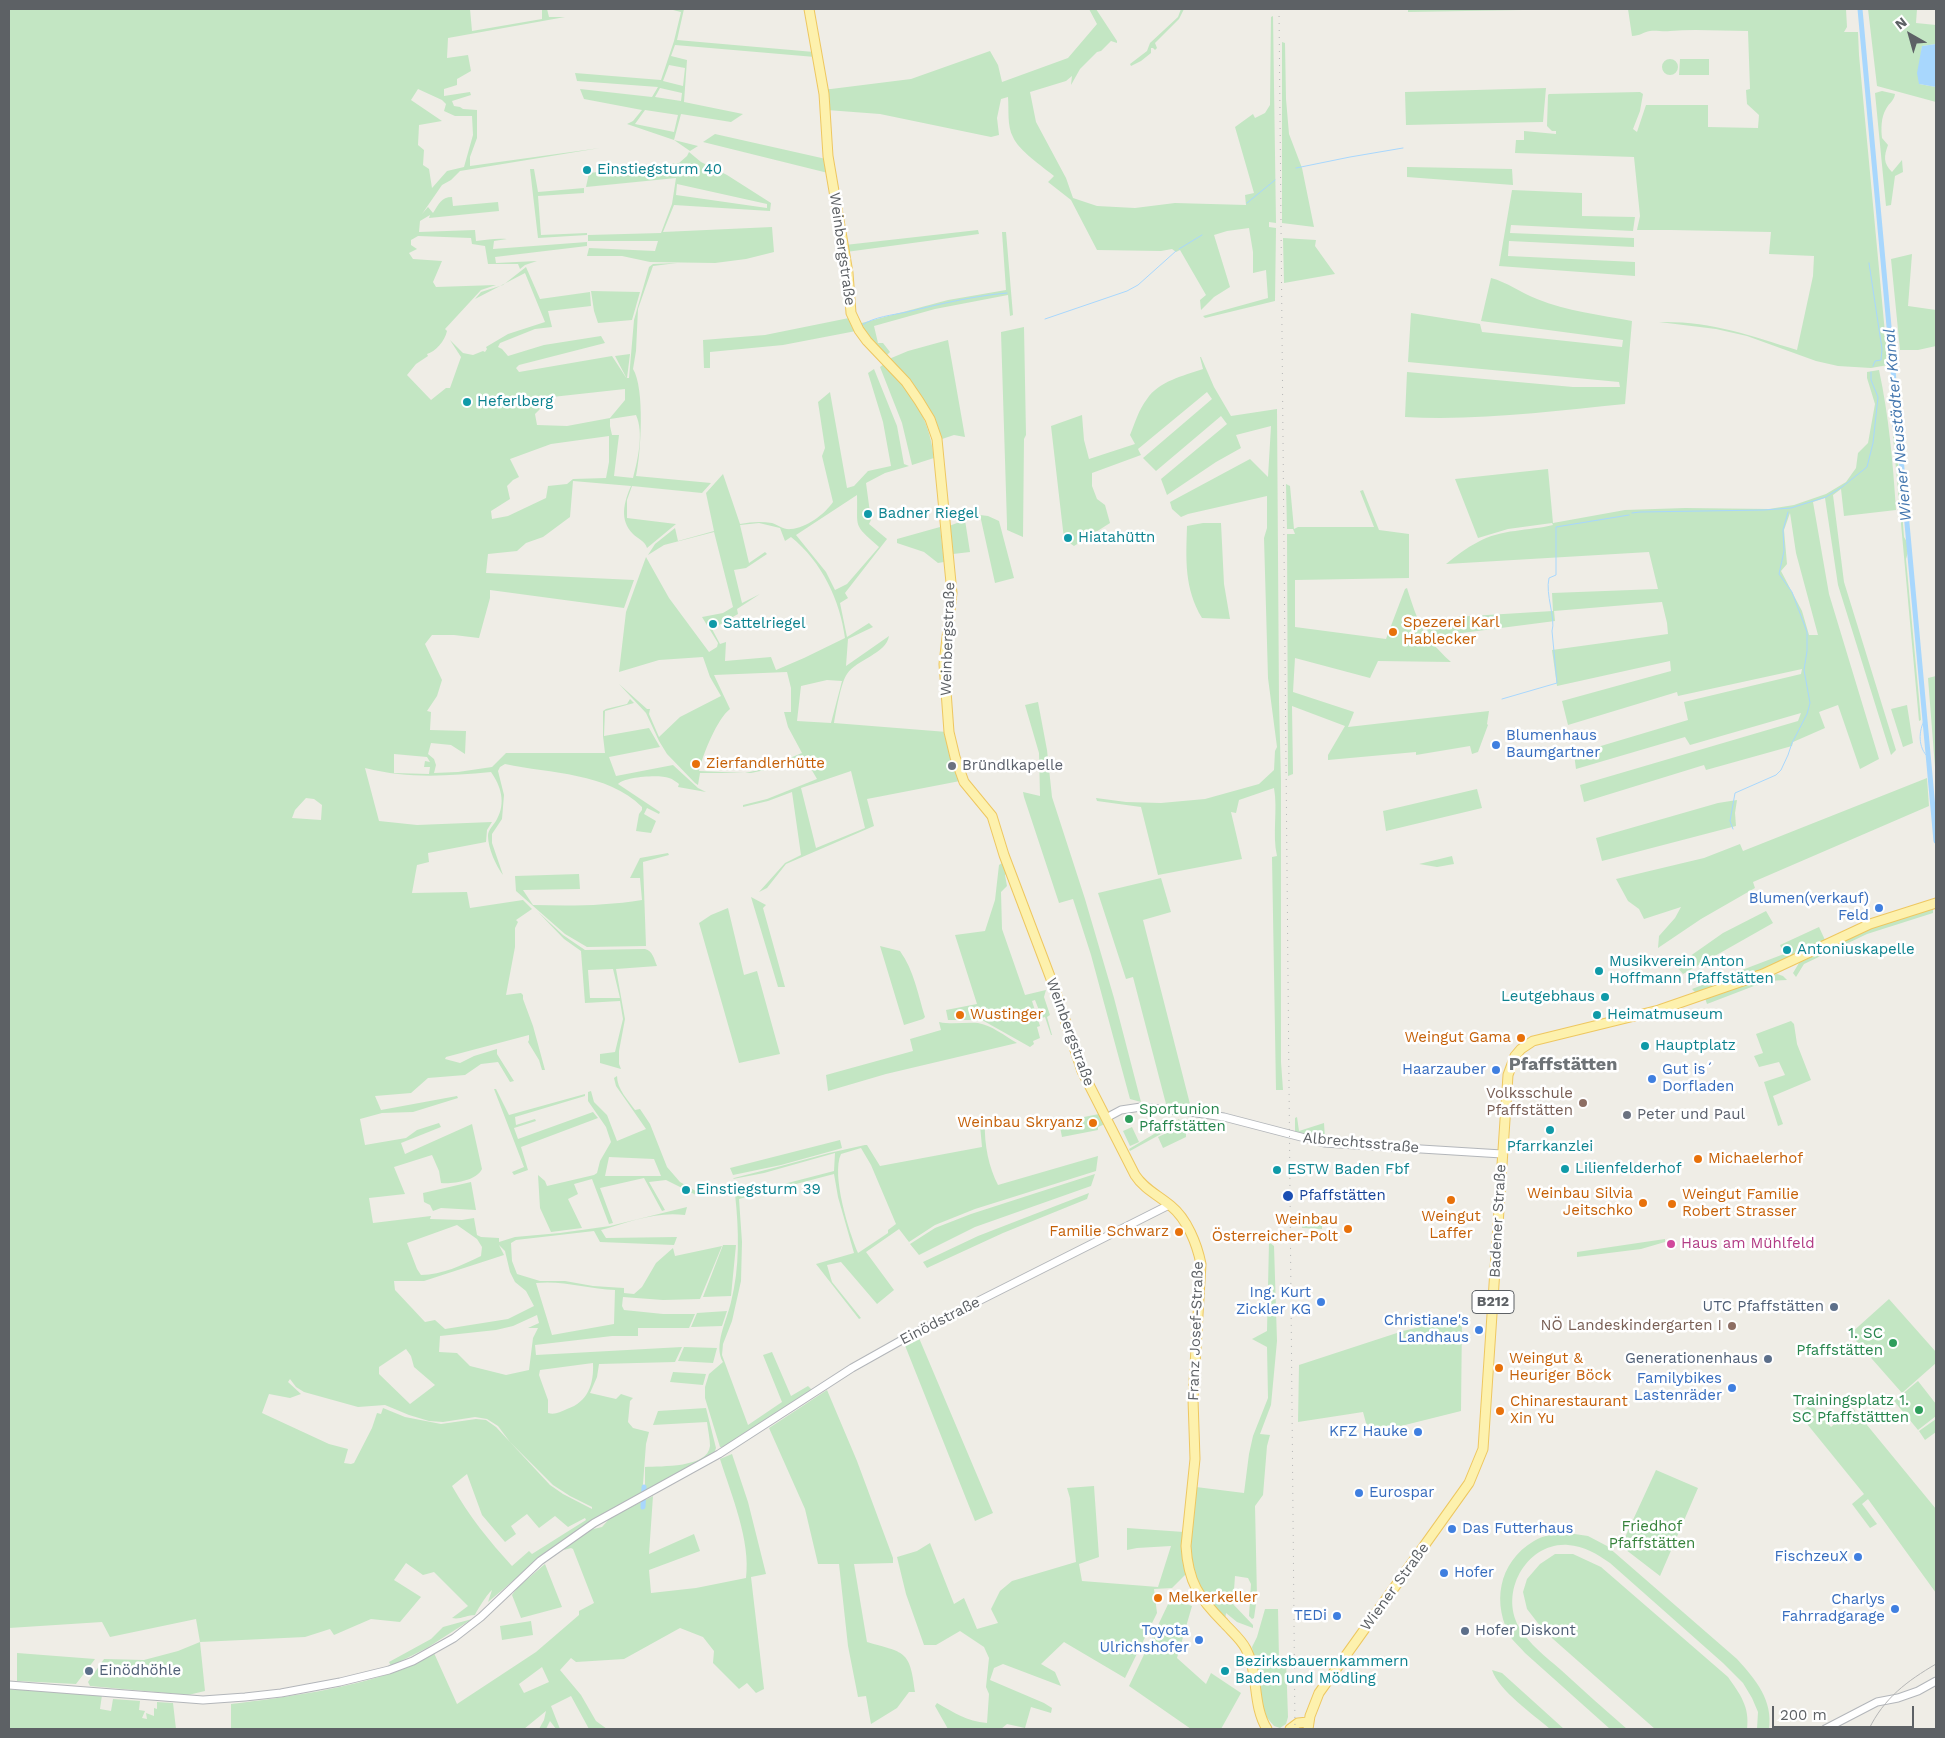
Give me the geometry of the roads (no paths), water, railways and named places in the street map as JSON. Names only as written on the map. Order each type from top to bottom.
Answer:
[{"type":"main road","name":"Weinbergstraße","points":[[810,9],[824,94],[828,156],[848,273],[851,313],[867,341],[906,382],[919,401],[930,419],[937,439],[952,593],[944,664],[949,732],[955,758],[964,782],[992,816],[1004,855],[1054,987],[1076,1055],[1106,1118]]},
{"type":"main road","name":"Badener Straße","points":[[1479,1461],[1483,1450],[1508,1075],[1513,1060],[1521,1049],[1533,1041],[1659,1010],[1763,974],[1870,924],[1936,903]]},
{"type":"main road","name":"Franz Josef-Straße","points":[[1106,1118],[1141,1184],[1170,1205],[1180,1215],[1195,1243],[1201,1264],[1193,1399],[1195,1459],[1186,1546],[1191,1579],[1201,1598],[1245,1647],[1254,1672],[1261,1717],[1267,1729]]},
{"type":"main road","name":"Wiener Straße","points":[[1290,1729],[1298,1724],[1308,1726],[1314,1703],[1319,1693],[1469,1483],[1479,1461]]},
{"type":"street","name":"Albrechtsstraße","points":[[1106,1118],[1121,1110],[1141,1107],[1224,1117],[1324,1143],[1502,1154]]},
{"type":"street","name":"Einödstraße","points":[[9,1685],[202,1700],[281,1693],[340,1682],[389,1670],[413,1660],[454,1638],[481,1617],[540,1561],[594,1523],[719,1454],[852,1368],[894,1344],[1170,1205]]},
{"type":"street","points":[[1825,1729],[1877,1702],[1911,1694],[1936,1681]]},
{"type":"water","points":[[1936,44],[1936,87],[1919,84],[1917,73],[1922,46]]},
{"type":"waterway","name":"Wiener Neustädter Kanal","points":[[1860,9],[1936,841]]},
{"type":"waterway","points":[[1296,168],[1403,148]]},
{"type":"waterway","points":[[1247,203],[1275,180]]},
{"type":"waterway","points":[[1179,249],[1202,235]]},
{"type":"waterway","points":[[1045,319],[1127,291],[1138,285],[1176,251]]},
{"type":"waterway","points":[[1869,263],[1882,349],[1881,360],[1875,361],[1873,366]]},
{"type":"waterway","points":[[862,325],[883,317],[944,303],[1007,293]]},
{"type":"waterway","points":[[1632,513],[1791,508],[1826,497],[1867,467],[1873,443],[1878,397],[1871,380],[1871,372]]},
{"type":"waterway","points":[[1896,400],[1892,410],[1892,420],[1894,431],[1899,441]]},
{"type":"waterway","points":[[1733,829],[1730,821],[1735,793],[1776,775],[1781,770],[1807,714],[1810,703],[1804,670],[1807,632],[1792,592],[1779,574],[1784,551],[1783,530],[1788,512]]},
{"type":"waterway","points":[[1502,699],[1557,683],[1552,631],[1553,620],[1548,584],[1549,578],[1556,575],[1556,527],[1629,515]]},
{"type":"waterway","points":[[1925,719],[1920,739],[1922,749],[1928,757]]},
{"type":"waterway","points":[[643,1507],[644,1487]]},
{"type":"tram line","points":[[1869,1729],[1882,1708],[1897,1691],[1936,1664]]},
{"type":"railway","points":[[1279,9],[1295,1729]]},
{"type":"place","name":"Einstiegsturm 40","points":[[587,170]]},
{"type":"place","name":"Heferlberg","points":[[467,402]]},
{"type":"place","name":"Badner Riegel","points":[[868,514]]},
{"type":"place","name":"Hiatahüttn","points":[[1068,538]]},
{"type":"place","name":"Sattelriegel","points":[[713,624]]},
{"type":"place","name":"Spezerei Karl Hablecker","points":[[1393,632]]},
{"type":"place","name":"Blumenhaus Baumgartner","points":[[1496,745]]},
{"type":"place","name":"Zierfandlerhütte","points":[[696,764]]},
{"type":"place","name":"Bründlkapelle","points":[[952,766]]},
{"type":"place","name":"Blumen(verkauf) Feld","points":[[1879,908]]},
{"type":"place","name":"Antoniuskapelle","points":[[1787,950]]},
{"type":"place","name":"Musikverein Anton Hoffmann Pfaffstätten","points":[[1599,971]]},
{"type":"place","name":"Leutgebhaus","points":[[1605,997]]},
{"type":"place","name":"Wustinger","points":[[960,1015]]},
{"type":"place","name":"Heimatmuseum","points":[[1597,1015]]},
{"type":"place","name":"Weingut Gama","points":[[1521,1038]]},
{"type":"place","name":"Hauptplatz","points":[[1645,1046]]},
{"type":"place","name":"Haarzauber","points":[[1496,1070]]},
{"type":"place","name":"Gut is´ Dorfladen","points":[[1652,1079]]},
{"type":"place","name":"Volksschule Pfaffstätten","points":[[1583,1103]]},
{"type":"place","name":"Peter und Paul","points":[[1627,1115]]},
{"type":"place","name":"Sportunion Pfaffstätten","points":[[1129,1119]]},
{"type":"place","name":"Weinbau Skryanz","points":[[1093,1123]]},
{"type":"place","name":"Pfarrkanzlei","points":[[1550,1130]]},
{"type":"place","name":"Michaelerhof","points":[[1698,1159]]},
{"type":"place","name":"Lilienfelderhof","points":[[1565,1169]]},
{"type":"place","name":"ESTW Baden Fbf","points":[[1277,1170]]},
{"type":"place","name":"Einstiegsturm 39","points":[[686,1190]]},
{"type":"place","name":"Pfaffstätten","points":[[1288,1196]]},
{"type":"place","name":"Weingut Laffer","points":[[1451,1200]]},
{"type":"place","name":"Weinbau Silvia Jeitschko","points":[[1643,1203]]},
{"type":"place","name":"Weingut Familie Robert Strasser","points":[[1672,1204]]},
{"type":"place","name":"Weinbau Österreicher-Polt","points":[[1348,1229]]},
{"type":"place","name":"Familie Schwarz","points":[[1179,1232]]},
{"type":"place","name":"Haus am Mühlfeld","points":[[1671,1244]]},
{"type":"place","name":"Ing. Kurt Zickler KG","points":[[1321,1302]]},
{"type":"place","name":"UTC Pfaffstätten","points":[[1834,1307]]},
{"type":"place","name":"NÖ Landeskindergarten I","points":[[1732,1326]]},
{"type":"place","name":"Christiane's Landhaus","points":[[1479,1330]]},
{"type":"place","name":"1. SC Pfaffstätten","points":[[1893,1343]]},
{"type":"place","name":"Generationenhaus","points":[[1768,1359]]},
{"type":"place","name":"Weingut & Heuriger Böck","points":[[1499,1368]]},
{"type":"place","name":"Familybikes Lastenräder","points":[[1732,1388]]},
{"type":"place","name":"Trainingsplatz 1. SC Pfaffstättten","points":[[1919,1410]]},
{"type":"place","name":"Chinarestaurant Xin Yu","points":[[1500,1411]]},
{"type":"place","name":"KFZ Hauke","points":[[1418,1432]]},
{"type":"place","name":"Eurospar","points":[[1359,1493]]},
{"type":"place","name":"Das Futterhaus","points":[[1452,1529]]},
{"type":"place","name":"FischzeuX","points":[[1858,1557]]},
{"type":"place","name":"Hofer","points":[[1444,1573]]},
{"type":"place","name":"Melkerkeller","points":[[1158,1598]]},
{"type":"place","name":"Charlys Fahrradgarage","points":[[1895,1609]]},
{"type":"place","name":"TEDi","points":[[1337,1616]]},
{"type":"place","name":"Hofer Diskont","points":[[1465,1631]]},
{"type":"place","name":"Toyota Ulrichshofer","points":[[1199,1640]]},
{"type":"place","name":"Einödhöhle","points":[[89,1671]]},
{"type":"place","name":"Bezirksbauernkammern Baden und Mödling","points":[[1225,1671]]},
{"type":"district","name":"Pfaffstätten","points":[[1563,1065]]},
{"type":"park label","name":"Friedhof Pfaffstätten","points":[[1652,1536]]}]
